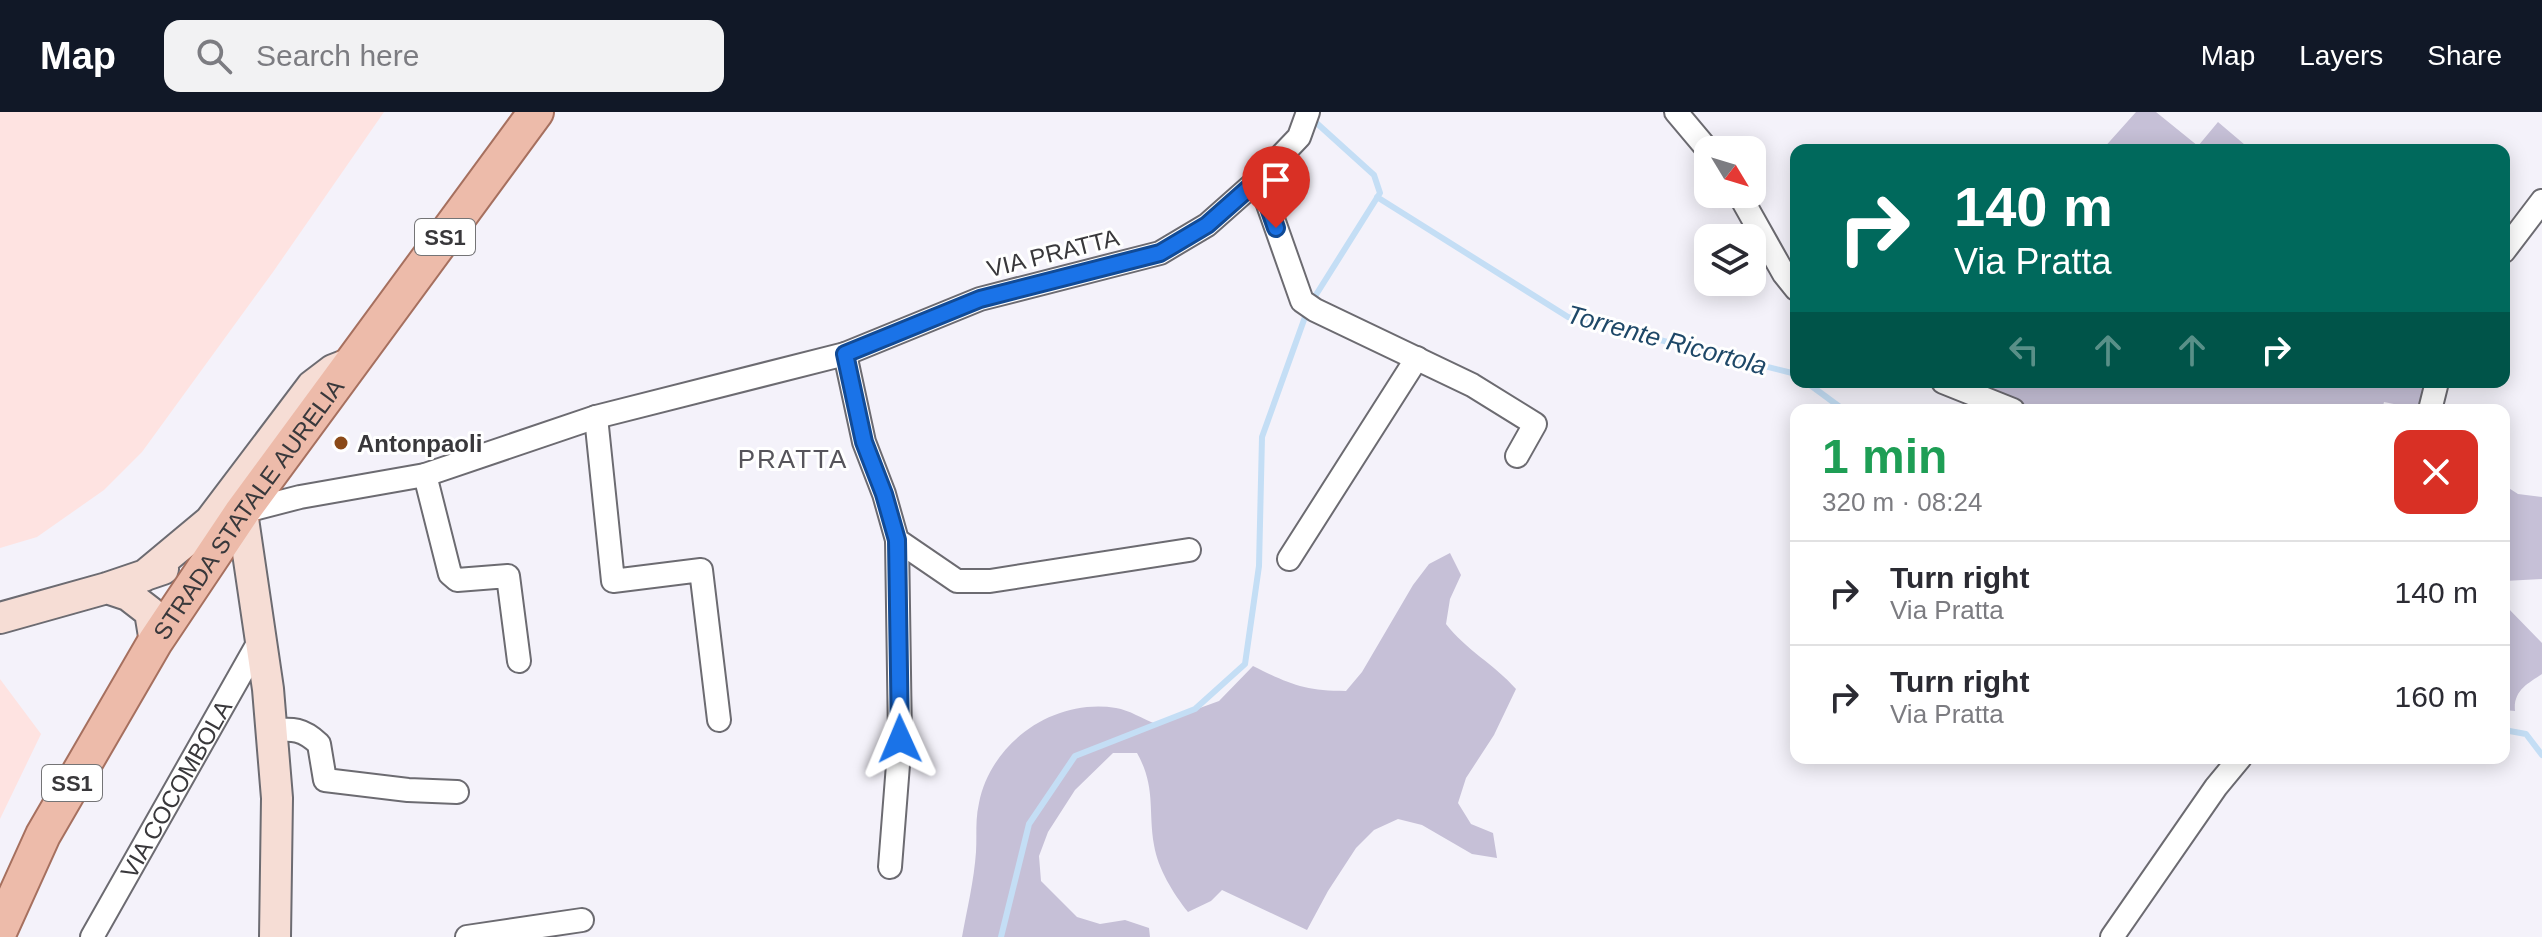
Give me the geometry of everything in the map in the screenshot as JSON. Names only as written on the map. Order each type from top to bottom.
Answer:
[{"type":"main road","name":"STRADA STATALE AURELIA","points":[[0,930],[43,835],[155,642],[242,512],[536,112]]},
{"type":"main road","points":[[144,576],[210,521],[312,386],[333,370],[353,362]]},
{"type":"main road","points":[[0,618],[107,588],[196,555],[242,512]]},
{"type":"main road","name":"VIA COCOMBOLA","points":[[242,512],[277,798],[275,937]]},
{"type":"main road","points":[[107,588],[128,595],[150,612],[155,642]]},
{"type":"street","name":"VIA PRATTA","points":[[242,512],[300,497],[425,475],[596,417],[845,354],[980,299],[1160,253],[1207,225],[1259,179],[1299,137],[1308,112]]},
{"type":"street","points":[[1676,112],[1696,136]]},
{"type":"street","points":[[1259,179],[1302,301],[1472,385],[1535,424],[1517,456]]},
{"type":"street","points":[[2510,243],[2542,201]]},
{"type":"street","points":[[1747,208],[1790,282]]},
{"type":"street","points":[[845,354],[864,442],[897,540],[900,739],[890,867]]},
{"type":"street","points":[[1289,559],[1417,358]]},
{"type":"street","points":[[1958,388],[1998,404]]},
{"type":"street","points":[[596,417],[613,581],[701,570],[719,720]]},
{"type":"street","points":[[425,475],[450,574],[457,580],[508,576],[519,661]]},
{"type":"street","points":[[897,540],[957,581],[970,582],[1189,550]]},
{"type":"street","name":"VIA COCOMBOLA","points":[[92,937],[260,640]]},
{"type":"street","points":[[271,731],[291,728],[306,732],[319,744],[325,780],[408,790],[457,792]]},
{"type":"street","points":[[2112,937],[2235,764]]},
{"type":"street","points":[[467,937],[582,920]]},
{"type":"shaded area","points":[[0,112],[384,112],[142,452],[104,490],[37,537],[0,548]]},
{"type":"shaded area","points":[[2136,112],[2156,112],[2196,144],[2107,144]]},
{"type":"shaded area","points":[[2218,122],[2244,144],[2200,144]]},
{"type":"shaded area","points":[[1984,388],[2428,388],[2424,404],[2020,404]]},
{"type":"shaded area","points":[[2510,489],[2518,494],[2542,497],[2542,579],[2510,581]]},
{"type":"shaded area","points":[[1450,553],[1461,575],[1450,599],[1446,624],[1516,689],[1494,735],[1466,778],[1458,803],[1471,824],[1493,833],[1497,858],[1472,854],[1422,825],[1398,819],[1374,830],[1356,848],[1307,930],[1222,890],[1211,901],[1188,912],[1167,880],[1156,854],[1149,788],[1143,765],[1137,753],[1113,753],[1075,790],[1048,832],[1039,856],[1041,881],[1077,917],[1100,924],[1125,920],[1149,928],[1150,937],[962,937],[975,863],[978,809],[986,781],[1011,743],[1029,729],[1070,710],[1116,708],[1156,724],[1219,701],[1253,666],[1297,685],[1346,691],[1362,672],[1413,585],[1429,564]]},
{"type":"shaded area","points":[[2510,610],[2542,643],[2542,674],[2519,693],[2515,711],[2510,711]]},
{"type":"shaded area","points":[[0,679],[41,734],[0,819]]},
{"type":"waterway","name":"Torrente Ricortola","points":[[1311,118],[1374,175],[1380,193],[1314,298]]},
{"type":"waterway","name":"Torrente Ricortola","points":[[1377,197],[1568,317],[1790,372]]},
{"type":"waterway","points":[[1001,937],[1029,824],[1075,756],[1195,709],[1245,664],[1259,566],[1262,437],[1305,317]]},
{"type":"waterway","name":"Torrente Ricortola","points":[[1814,388],[1836,404]]},
{"type":"waterway","name":"Torrente Ricortola","points":[[2510,731],[2526,734],[2542,755]]},
{"type":"place","name":"Antonpaoli","points":[[341,443]]},
{"type":"district","name":"PRATTA","points":[[793,459]]},
{"type":"route","points":[[900,739],[897,540],[864,442],[845,354],[980,299],[1160,253],[1207,225],[1259,179],[1276,228]]}]
